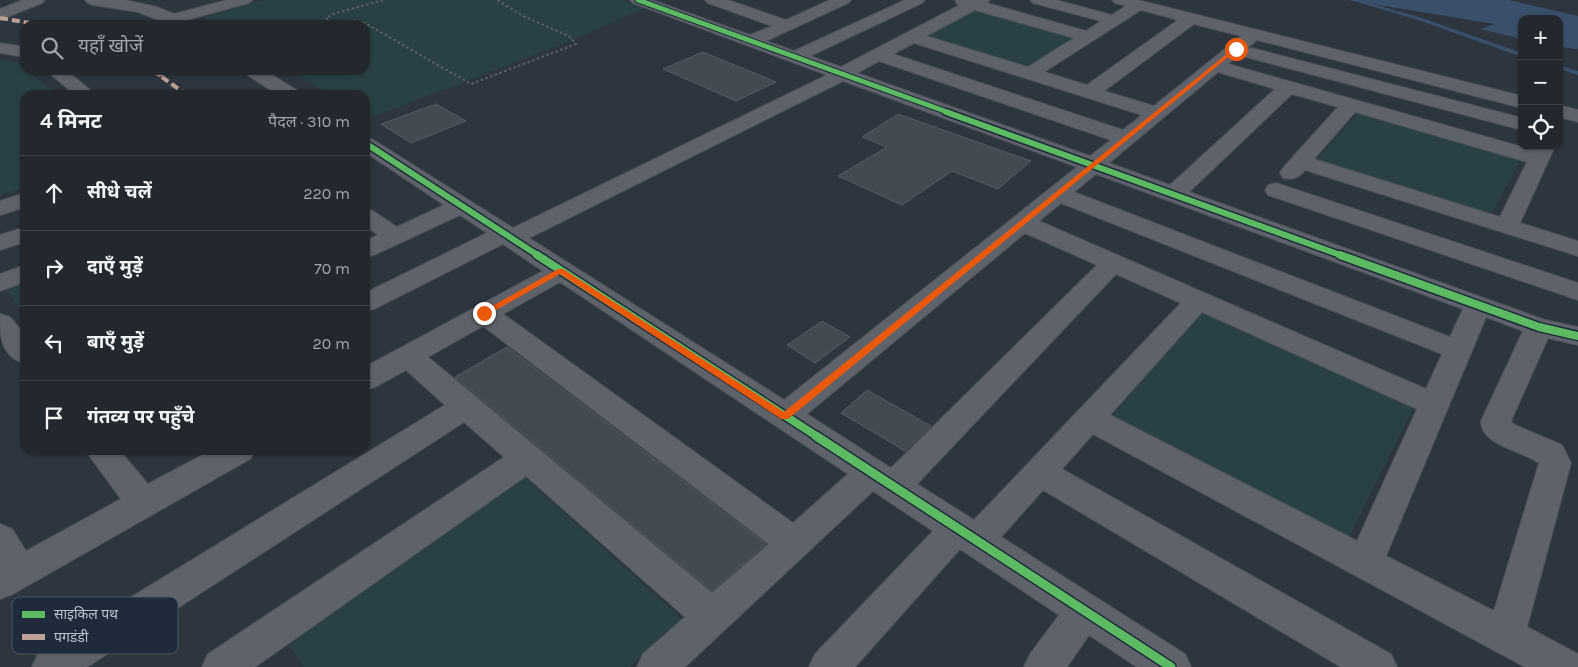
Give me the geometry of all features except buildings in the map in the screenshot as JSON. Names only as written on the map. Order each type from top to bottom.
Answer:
[{"type":"street","points":[[0,15],[37,0]]},
{"type":"street","points":[[92,0],[130,6],[173,20]]},
{"type":"street","points":[[130,6],[150,0]]},
{"type":"street","points":[[185,20],[244,0]]},
{"type":"street","points":[[638,0],[1538,327],[1578,336]]},
{"type":"street","points":[[713,0],[786,25]]},
{"type":"street","points":[[751,41],[843,0]]},
{"type":"street","points":[[794,56],[916,0]]},
{"type":"street","points":[[1038,0],[1114,20]]},
{"type":"street","points":[[1120,0],[1518,101]]},
{"type":"street","points":[[370,301],[842,74],[912,37],[971,2],[1088,37]]},
{"type":"street","points":[[804,3],[823,9]]},
{"type":"street","points":[[1031,74],[1138,4]]},
{"type":"street","points":[[1090,92],[1191,18]]},
{"type":"street","points":[[784,416],[1254,34]]},
{"type":"street","points":[[912,37],[1157,113]]},
{"type":"street","points":[[0,48],[20,51]]},
{"type":"street","points":[[1236,49],[1518,123]]},
{"type":"street","points":[[878,54],[1126,138]]},
{"type":"street","points":[[1215,66],[1351,105],[1542,152],[1506,227]]},
{"type":"street","points":[[61,75],[81,90]]},
{"type":"street","points":[[260,75],[283,90]]},
{"type":"street","points":[[1174,194],[1288,87]]},
{"type":"street","points":[[1249,222],[1351,105]]},
{"type":"street","points":[[370,146],[1171,667]]},
{"type":"street","points":[[1301,162],[1578,249]]},
{"type":"street","points":[[1276,190],[1578,292]]},
{"type":"street","points":[[1058,194],[1458,350]]},
{"type":"street","points":[[0,208],[20,202]]},
{"type":"street","points":[[370,248],[461,206]]},
{"type":"street","points":[[370,219],[395,236]]},
{"type":"street","points":[[1022,223],[1435,405]]},
{"type":"street","points":[[0,244],[20,236]]},
{"type":"street","points":[[657,667],[794,543],[882,480],[1113,263]]},
{"type":"street","points":[[370,377],[561,271]]},
{"type":"street","points":[[0,282],[20,275]]},
{"type":"street","points":[[828,667],[966,535],[1040,472],[1198,300]]},
{"type":"street","points":[[1365,562],[1478,305]]},
{"type":"street","points":[[484,313],[794,543]]},
{"type":"street","points":[[0,322],[20,348]]},
{"type":"street","points":[[1505,636],[1555,462],[1551,454],[1502,432],[1496,427],[1496,421],[1538,327]]},
{"type":"street","points":[[408,356],[712,617]]},
{"type":"street","points":[[163,597],[466,406]]},
{"type":"street","points":[[1090,418],[1564,667]]},
{"type":"street","points":[[105,455],[144,503]]},
{"type":"street","points":[[0,539],[9,578],[230,455]]},
{"type":"street","points":[[243,661],[527,458]]},
{"type":"street","points":[[1040,472],[1377,667]]},
{"type":"street","points":[[1044,667],[1084,611]]},
{"type":"street","points":[[52,667],[73,654]]},
{"type":"path","points":[[328,20],[326,18],[334,14],[383,0]]},
{"type":"path","points":[[370,26],[471,84],[576,44],[569,36],[525,17],[497,0]]},
{"type":"green space","points":[[262,0],[623,0],[646,8],[563,44],[370,118],[370,90],[323,90],[297,75],[370,75],[370,20],[205,20],[202,18]]},
{"type":"green space","points":[[975,7],[1079,36],[1027,70],[919,37]]},
{"type":"green space","points":[[0,59],[16,62],[20,65],[20,75],[33,75],[52,90],[20,90],[20,189],[0,196]]},
{"type":"green space","points":[[1361,110],[1522,157],[1489,218],[1315,161]]},
{"type":"green space","points":[[20,285],[20,309],[7,290]]},
{"type":"green space","points":[[1201,312],[1415,405],[1347,541],[1111,417]]},
{"type":"green space","points":[[522,475],[682,619],[630,667],[304,667],[284,639]]},
{"type":"water","points":[[1348,0],[1509,0],[1578,16],[1578,49],[1563,47],[1563,15],[1518,15],[1518,38],[1480,29],[1494,24]]},
{"type":"waterway","points":[[1353,0],[1420,19],[1518,54]]},
{"type":"waterway","points":[[1563,68],[1578,73]]},
{"type":"marked path","points":[[0,18],[20,21]]},
{"type":"marked path","points":[[159,75],[180,90]]},
{"type":"cycle path","points":[[638,0],[1539,327],[1578,336]]},
{"type":"cycle path","points":[[370,146],[1171,667]]},
{"type":"route","points":[[484,313],[561,271],[784,416],[1236,49]]}]
